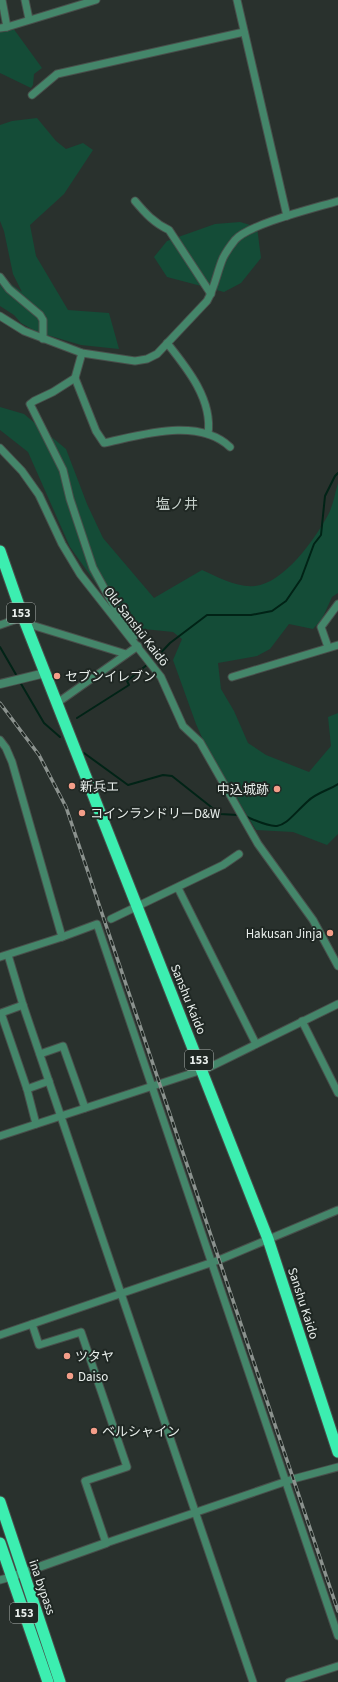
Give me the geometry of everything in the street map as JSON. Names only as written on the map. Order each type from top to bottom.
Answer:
[{"type":"highway","name":"153","points":[[0,551],[24,620],[45,673]]},
{"type":"highway","name":"Sanshu Kaido","points":[[45,673],[203,1070],[268,1239],[338,1452]]},
{"type":"highway","name":"ina bypass","points":[[0,1502],[60,1682]]},
{"type":"highway","name":"ina bypass","points":[[0,1543],[48,1682]]},
{"type":"street","points":[[2,0],[4,27],[96,0]]},
{"type":"street","points":[[25,0],[29,20]]},
{"type":"street","points":[[238,0],[244,32],[287,216]]},
{"type":"street","points":[[32,95],[57,74],[244,32]]},
{"type":"street","points":[[135,201],[147,216],[160,226],[169,230],[211,294]]},
{"type":"street","points":[[0,316],[24,331],[43,339],[67,346],[82,353],[135,360],[147,359],[157,354],[186,322],[198,312],[211,294],[224,257],[235,239],[249,230],[287,216],[338,201]]},
{"type":"street","points":[[0,277],[9,289],[40,315],[43,320],[43,339]]},
{"type":"street","points":[[167,343],[180,359],[202,395],[210,422],[208,434]]},
{"type":"street","points":[[82,353],[75,378],[90,417],[104,443],[145,433],[197,430],[208,434],[230,447]]},
{"type":"street","points":[[57,703],[138,646],[136,636],[115,608],[93,568],[70,499],[63,470],[30,404],[75,378]]},
{"type":"street","name":"Old Sanshū Kaidō","points":[[0,448],[13,460],[39,495],[62,544],[80,574],[161,677],[184,726],[200,742],[258,844],[312,920],[338,966]]},
{"type":"street","points":[[328,647],[322,627],[338,606]]},
{"type":"street","points":[[0,625],[24,620],[126,654]]},
{"type":"street","points":[[232,677],[338,645]]},
{"type":"street","points":[[0,684],[45,673]]},
{"type":"street","points":[[0,740],[6,748],[12,762],[62,937]]},
{"type":"street","points":[[111,918],[178,888],[223,865],[239,854]]},
{"type":"street","points":[[178,888],[256,1044]]},
{"type":"street","points":[[0,957],[97,924],[338,1636]]},
{"type":"street","points":[[8,955],[23,1005],[62,1116],[253,1682]]},
{"type":"street","points":[[0,1136],[203,1070],[338,1004]]},
{"type":"street","points":[[23,1005],[1,1013],[27,1089],[36,1124]]},
{"type":"street","points":[[302,1021],[338,1092]]},
{"type":"street","points":[[40,1054],[63,1046],[86,1108]]},
{"type":"street","points":[[27,1089],[49,1081]]},
{"type":"street","points":[[0,1335],[211,1263],[338,1210]]},
{"type":"street","points":[[32,1324],[39,1345],[81,1332],[127,1467],[85,1481],[106,1543]]},
{"type":"street","points":[[0,1580],[286,1482],[338,1468]]},
{"type":"street","points":[[289,1682],[338,1666]]},
{"type":"green space","points":[[13,28],[42,68],[34,74],[33,85],[31,88],[0,73],[0,32]]},
{"type":"green space","points":[[37,118],[56,141],[66,149],[83,143],[93,150],[64,194],[30,225],[36,256],[68,310],[109,313],[119,349],[81,345],[37,332],[21,323],[14,315],[0,306],[0,276],[22,292],[13,274],[4,231],[0,221],[0,125],[12,121]]},
{"type":"green space","points":[[240,222],[257,227],[261,258],[241,283],[224,292],[167,277],[154,257],[167,241],[215,224]]},
{"type":"green space","points":[[0,407],[24,414],[66,449],[87,504],[103,538],[154,598],[202,570],[235,584],[248,586],[266,583],[277,577],[298,558],[315,536],[330,511],[338,483],[338,593],[332,597],[322,619],[313,629],[289,624],[270,649],[257,656],[218,663],[221,689],[234,711],[248,743],[266,755],[309,772],[331,746],[328,717],[338,713],[338,834],[327,845],[293,832],[256,830],[208,751],[196,724],[173,660],[182,639],[173,632],[134,628],[100,589],[70,547],[28,452],[0,430]]},
{"type":"waterway","points":[[155,659],[170,643],[207,615],[251,615],[272,611],[286,601],[301,579],[314,544],[321,535],[325,496],[338,473]]},
{"type":"waterway","points":[[0,647],[18,678]]},
{"type":"waterway","points":[[77,718],[129,685],[127,681],[148,664]]},
{"type":"waterway","points":[[20,682],[44,723],[60,737]]},
{"type":"waterway","points":[[84,753],[128,785],[163,775],[172,776],[220,814],[238,815]]},
{"type":"waterway","points":[[245,816],[267,825],[281,825],[311,798],[338,784]]},
{"type":"railway","points":[[0,703],[39,755],[66,807],[338,1611]]},
{"type":"place","name":"セブンイレブン","points":[[57,676]]},
{"type":"place","name":"新兵エ","points":[[72,786]]},
{"type":"place","name":"中込城跡","points":[[277,789]]},
{"type":"place","name":"コインランドリーD&W","points":[[82,813]]},
{"type":"place","name":"Hakusan Jinja","points":[[330,933]]},
{"type":"place","name":"ツタヤ","points":[[67,1356]]},
{"type":"place","name":"Daiso","points":[[70,1376]]},
{"type":"place","name":"ベルシャイン","points":[[94,1431]]},
{"type":"district","name":"塩ノ井","points":[[177,504]]}]
